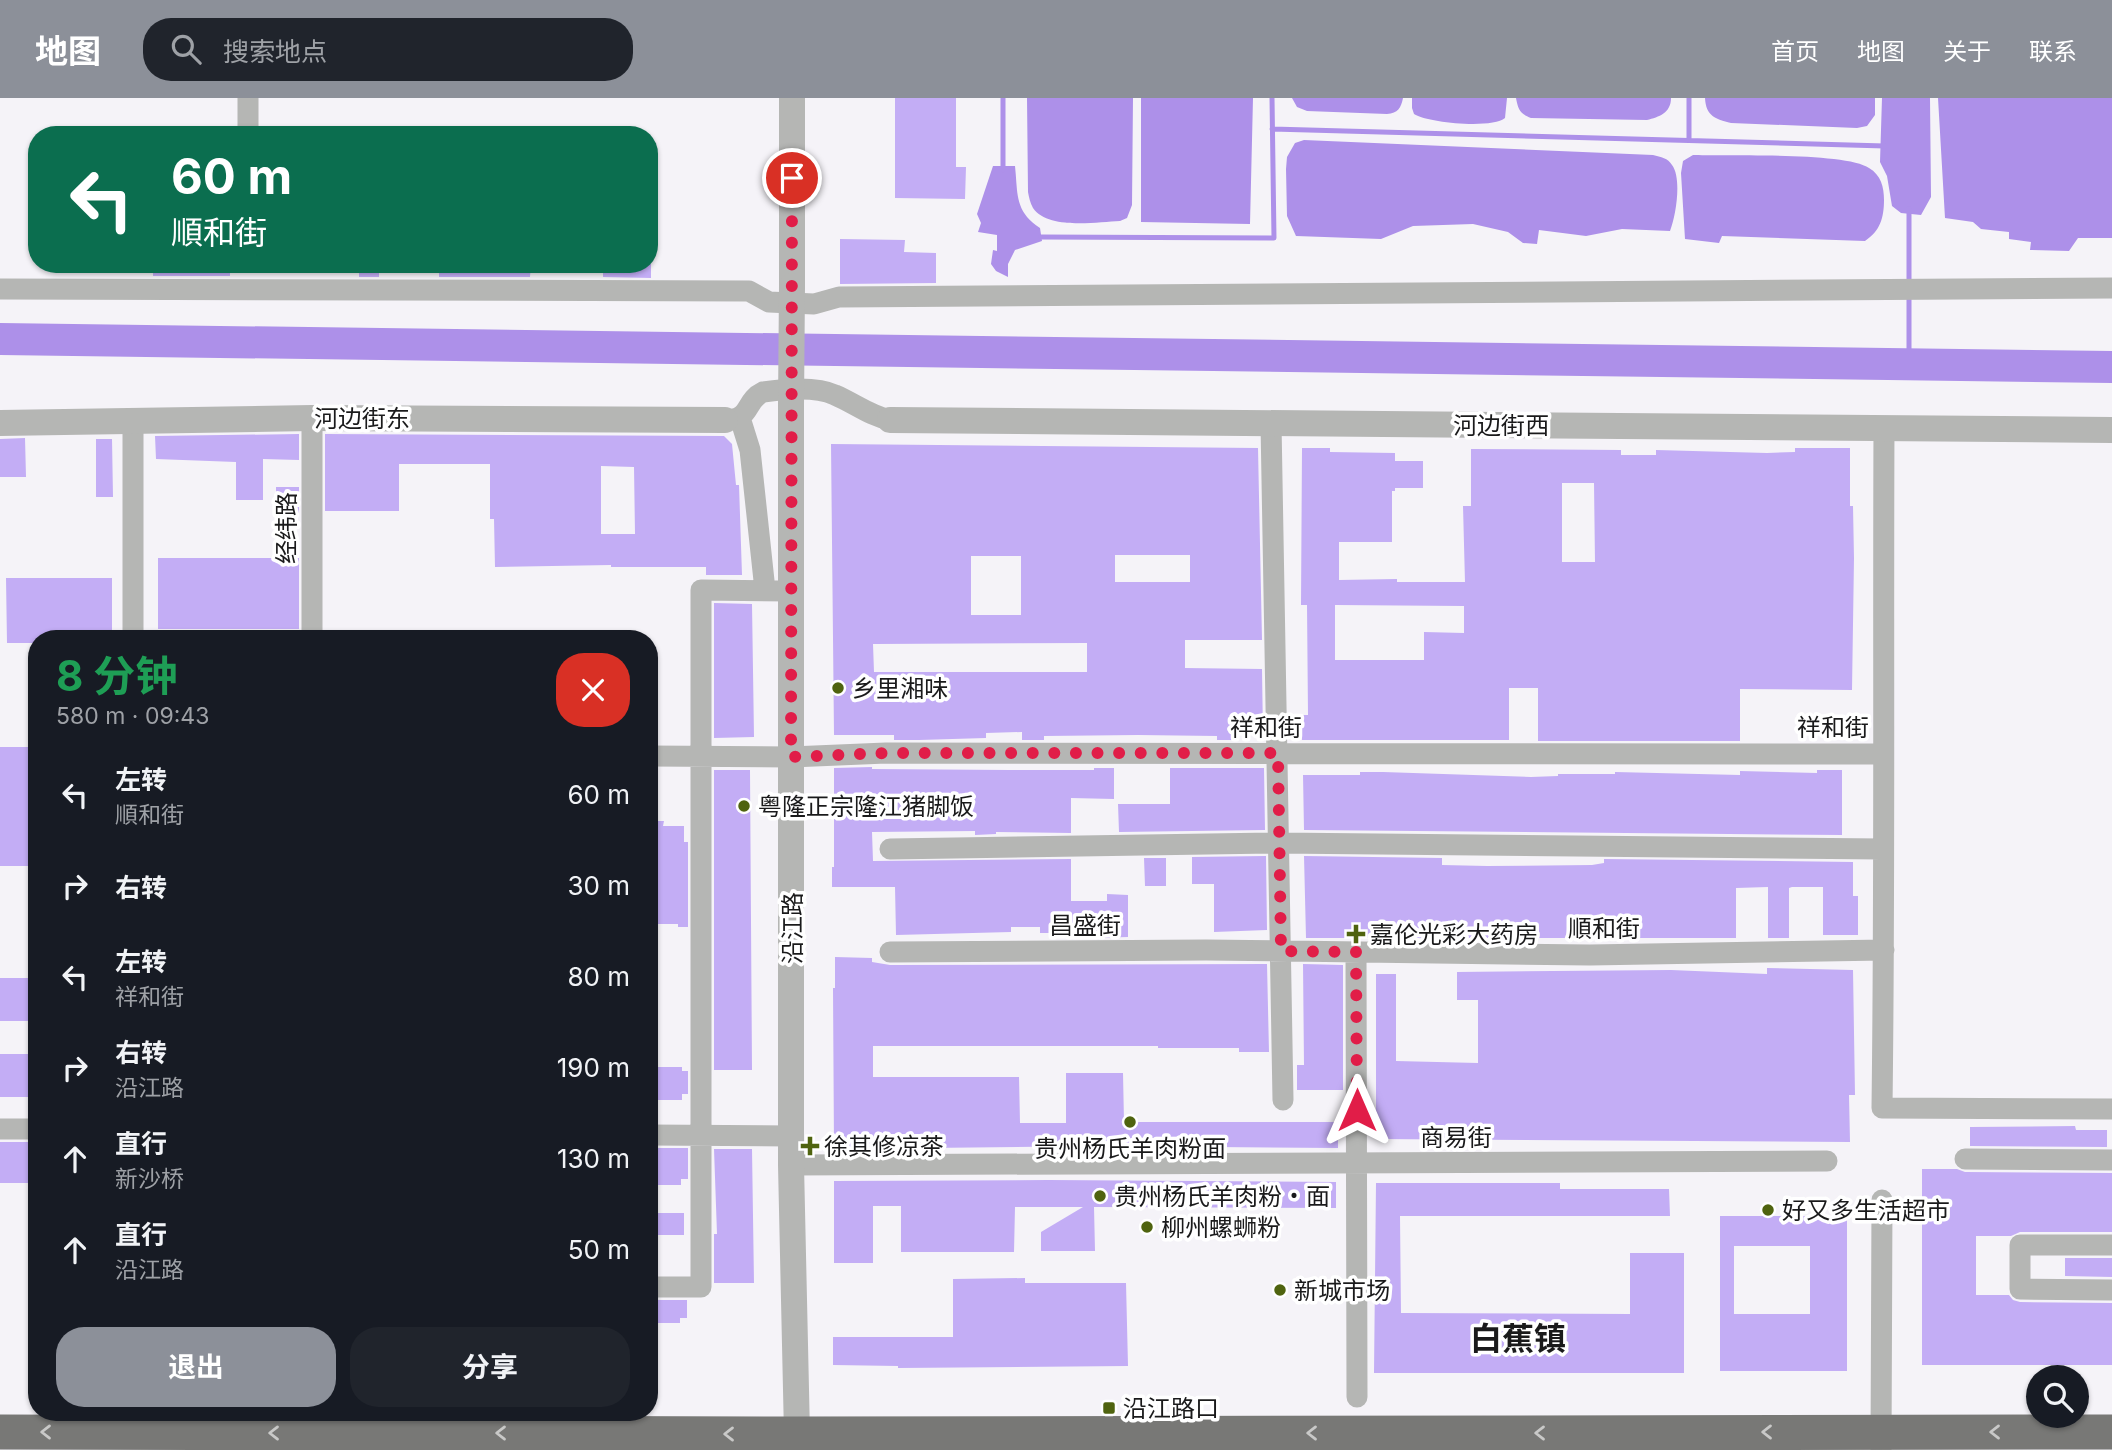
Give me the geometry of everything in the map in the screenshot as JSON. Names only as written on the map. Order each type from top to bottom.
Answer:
[{"type":"highway","points":[[0,1432],[319,1422],[573,1423],[801,1445],[2112,1432]]},
{"type":"street","points":[[248,98],[248,126]]},
{"type":"street","name":"沿江路","points":[[792,98],[790,1165],[801,1445]]},
{"type":"street","points":[[0,289],[749,291],[769,302],[814,303],[839,297],[2112,288]]},
{"type":"street","points":[[765,590],[750,450],[732,419],[746,414],[757,395],[763,392],[819,391],[838,396],[872,415],[890,420]]},
{"type":"street","name":"河边街东","points":[[0,423],[312,418],[732,419]]},
{"type":"street","name":"经纬路","points":[[312,418],[312,630]]},
{"type":"street","name":"河边街西","points":[[890,420],[2112,430]]},
{"type":"street","points":[[133,422],[133,630]]},
{"type":"street","points":[[1271,423],[1283,1100]]},
{"type":"street","points":[[1884,428],[1882,1108],[2112,1109]]},
{"type":"street","points":[[658,1287],[701,1287],[701,590],[792,590]]},
{"type":"street","name":"祥和街","points":[[658,756],[791,757],[886,753],[1882,754]]},
{"type":"street","points":[[890,849],[1279,843],[1882,849]]},
{"type":"street","name":"順和街","points":[[1281,951],[1590,955],[1884,950]]},
{"type":"street","name":"昌盛街","points":[[890,952],[1281,951]]},
{"type":"street","points":[[1356,952],[1357,1397]]},
{"type":"street","points":[[0,1129],[28,1129]]},
{"type":"street","points":[[658,1135],[792,1136]]},
{"type":"street","points":[[1965,1160],[2112,1160]]},
{"type":"street","name":"商易街","points":[[790,1165],[1827,1161]]},
{"type":"street","points":[[1881,1450],[1882,1200]]},
{"type":"street","points":[[2112,1245],[2020,1245],[2020,1289],[2112,1290]]},
{"type":"shaded area","points":[[1027,98],[1133,98],[1132,205],[1127,218],[1120,221],[1061,222],[1040,215],[1033,208],[1028,192]]},
{"type":"shaded area","points":[[1141,98],[1253,98],[1250,224],[1141,222]]},
{"type":"shaded area","points":[[1292,98],[1403,98],[1398,109],[1387,114],[1307,111],[1297,107]]},
{"type":"shaded area","points":[[1412,98],[1507,98],[1505,118],[1474,124],[1432,120],[1414,114]]},
{"type":"shaded area","points":[[1516,98],[1671,98],[1667,111],[1647,120],[1531,118],[1520,111]]},
{"type":"shaded area","points":[[1705,98],[1875,98],[1875,115],[1867,126],[1857,128],[1731,123],[1712,116],[1707,109]]},
{"type":"shaded area","points":[[1882,98],[1930,98],[1931,197],[1921,215],[1901,213],[1892,206],[1887,176],[1880,162]]},
{"type":"shaded area","points":[[1938,98],[2112,98],[2112,238],[2078,238],[2069,251],[2030,250],[2031,242],[2009,239],[2009,232],[1981,229],[1973,222],[1945,218]]},
{"type":"shaded area","points":[[1304,140],[1653,155],[1664,158],[1675,171],[1677,197],[1674,216],[1670,231],[1622,229],[1586,236],[1539,230],[1537,244],[1523,243],[1508,232],[1473,224],[1413,226],[1381,239],[1296,236],[1287,216],[1287,157],[1295,143]]},
{"type":"shaded area","points":[[1693,155],[1813,157],[1857,163],[1873,171],[1881,182],[1884,200],[1880,223],[1865,241],[1722,236],[1719,243],[1685,239],[1681,173],[1683,161]]},
{"type":"shaded area","points":[[993,166],[1015,166],[1021,208],[1040,228],[1042,241],[1015,250],[1008,264],[1008,277],[996,271],[991,264],[993,250],[997,251],[997,235],[978,232],[981,223],[977,214]]},
{"type":"building","points":[[895,98],[956,98],[956,167],[966,167],[965,199],[895,198]]},
{"type":"building","points":[[840,239],[905,240],[904,252],[936,253],[936,283],[840,284]]},
{"type":"building","points":[[153,273],[230,273],[230,276],[153,276]]},
{"type":"building","points":[[359,273],[379,273],[379,277],[359,277]]},
{"type":"building","points":[[439,273],[530,273],[530,277],[439,277]]},
{"type":"building","points":[[603,273],[651,273],[651,278],[603,277]]},
{"type":"building","points":[[299,434],[299,460],[263,459],[263,500],[236,500],[236,462],[156,459],[155,436]]},
{"type":"building","points":[[325,434],[724,436],[732,444],[736,485],[739,485],[742,575],[706,575],[706,567],[495,567],[494,519],[490,519],[490,464],[399,464],[399,511],[325,511]],"holes":[[[601,466],[634,467],[635,534],[601,534]]]},
{"type":"building","points":[[25,438],[26,477],[0,477],[0,439]]},
{"type":"building","points":[[96,439],[112,439],[113,497],[96,497]]},
{"type":"building","points":[[831,444],[1258,448],[1262,640],[1185,640],[1185,668],[1262,669],[1263,735],[1239,735],[1239,740],[1217,740],[1217,736],[1138,735],[1044,736],[1044,740],[1022,740],[1022,732],[986,733],[986,738],[894,740],[894,735],[834,735]],"holes":[[[1115,555],[1190,555],[1190,582],[1115,582]],[[971,556],[1021,556],[1021,615],[971,615]],[[1087,643],[1087,672],[874,672],[873,644]]]},
{"type":"building","points":[[1302,448],[1330,448],[1330,452],[1395,453],[1395,461],[1423,461],[1423,488],[1395,488],[1395,491],[1392,491],[1392,542],[1339,542],[1339,580],[1465,582],[1463,506],[1471,506],[1471,449],[1621,450],[1621,455],[1656,455],[1656,450],[1767,453],[1795,452],[1795,448],[1850,448],[1850,506],[1853,506],[1854,558],[1852,690],[1740,689],[1740,741],[1538,741],[1538,688],[1509,688],[1509,740],[1302,740],[1302,715],[1308,715],[1307,605],[1301,605]],"holes":[[[1562,483],[1594,483],[1595,562],[1562,562]],[[1335,605],[1464,606],[1464,633],[1424,632],[1424,660],[1335,660]]]},
{"type":"building","points":[[276,487],[299,487],[299,517],[276,517]]},
{"type":"building","points":[[158,558],[299,558],[299,629],[158,629]]},
{"type":"building","points":[[6,578],[112,578],[112,630],[28,630],[28,643],[7,643]]},
{"type":"building","points":[[714,603],[752,604],[754,737],[714,738]]},
{"type":"building","points":[[0,747],[28,747],[28,866],[0,866]]},
{"type":"building","points":[[834,768],[1009,770],[1114,768],[1114,799],[1071,798],[1071,833],[996,832],[975,835],[975,831],[872,832],[873,861],[1071,859],[1071,901],[1107,901],[1107,894],[1128,895],[1128,937],[1092,938],[1092,933],[1040,933],[1040,927],[1011,927],[1011,932],[896,935],[895,887],[832,887]]},
{"type":"building","points":[[1170,768],[1264,768],[1265,830],[1119,832],[1118,804],[1170,804]]},
{"type":"building","points":[[714,770],[750,770],[752,1070],[714,1070]]},
{"type":"building","points":[[1817,770],[1842,770],[1842,835],[1304,830],[1303,775],[1360,775],[1360,772],[1383,772],[1531,777],[1615,772],[1740,775],[1740,771],[1817,773]]},
{"type":"building","points":[[658,821],[664,821],[663,826],[684,826],[684,842],[688,842],[688,927],[678,927],[678,924],[658,924]]},
{"type":"building","points":[[1266,856],[1267,930],[1214,932],[1214,884],[1192,884],[1192,857]]},
{"type":"building","points":[[1304,856],[1442,858],[1442,865],[1487,866],[1592,865],[1604,863],[1604,859],[1853,862],[1853,896],[1858,896],[1858,935],[1823,935],[1823,887],[1792,887],[1789,888],[1789,938],[1768,938],[1768,887],[1736,888],[1736,938],[1306,938]]},
{"type":"building","points":[[1144,858],[1166,858],[1166,886],[1145,886]]},
{"type":"building","points":[[835,957],[872,958],[872,962],[890,965],[1267,964],[1269,1052],[1239,1052],[1239,1048],[1158,1046],[873,1046],[873,1077],[1019,1077],[1020,1123],[1066,1123],[1066,1073],[1123,1073],[1124,1122],[1338,1122],[1338,1148],[1099,1146],[834,1149]]},
{"type":"building","points":[[1303,964],[1343,965],[1343,1090],[1297,1090],[1297,1065],[1304,1065]]},
{"type":"building","points":[[1767,968],[1853,970],[1855,1095],[1849,1095],[1850,1142],[1376,1139],[1376,974],[1396,974],[1396,1061],[1478,1063],[1478,1000],[1457,1000],[1457,972],[1671,970],[1767,974]]},
{"type":"building","points":[[0,978],[28,978],[28,1021],[0,1021]]},
{"type":"building","points":[[0,1054],[28,1054],[28,1097],[0,1097]]},
{"type":"building","points":[[658,1067],[682,1067],[682,1071],[688,1071],[688,1094],[682,1094],[682,1100],[658,1100]]},
{"type":"building","points":[[2075,1126],[2076,1130],[2107,1130],[2107,1147],[1970,1146],[1970,1127]]},
{"type":"building","points":[[0,1142],[28,1142],[28,1183],[0,1183]]},
{"type":"building","points":[[658,1148],[688,1148],[688,1179],[681,1179],[681,1185],[658,1185]]},
{"type":"building","points":[[714,1149],[752,1149],[754,1283],[714,1283],[714,1234],[717,1234]]},
{"type":"building","points":[[1922,1169],[2112,1173],[2112,1232],[2020,1232],[2011,1236],[1976,1236],[1976,1295],[2009,1295],[2020,1302],[2112,1303],[2112,1365],[1922,1365]]},
{"type":"building","points":[[834,1181],[1336,1182],[1336,1208],[1094,1207],[1095,1251],[1041,1251],[1041,1232],[1083,1207],[1015,1207],[1014,1252],[901,1252],[901,1206],[873,1206],[873,1263],[834,1263]]},
{"type":"building","points":[[1376,1183],[1560,1183],[1560,1189],[1669,1189],[1670,1216],[1400,1216],[1401,1313],[1630,1314],[1630,1253],[1684,1253],[1684,1373],[1374,1373]]},
{"type":"building","points":[[658,1213],[684,1213],[684,1235],[658,1235]]},
{"type":"building","points":[[1720,1216],[1847,1216],[1847,1371],[1720,1371]],"holes":[[[1734,1246],[1810,1246],[1810,1314],[1734,1314]]]},
{"type":"building","points":[[2065,1258],[2112,1258],[2112,1277],[2065,1276]]},
{"type":"building","points":[[1025,1278],[1025,1283],[1126,1283],[1128,1366],[898,1368],[833,1365],[833,1337],[953,1337],[953,1279]]},
{"type":"building","points":[[658,1300],[687,1300],[687,1318],[680,1318],[680,1323],[658,1323]]},
{"type":"waterway","points":[[1003,98],[1003,170]]},
{"type":"waterway","points":[[1041,237],[1274,238],[1272,98]]},
{"type":"waterway","points":[[1689,98],[1689,140]]},
{"type":"waterway","points":[[1272,129],[1885,146]]},
{"type":"waterway","points":[[1909,209],[1909,284]]},
{"type":"waterway","points":[[1909,293],[1909,364]]},
{"type":"waterway","points":[[0,339],[2112,367]]},
{"type":"place","name":"乡里湘味","points":[[838,688]]},
{"type":"place","name":"粤隆正宗隆江猪脚饭","points":[[744,806]]},
{"type":"place","name":"嘉伦光彩大药房","points":[[1356,934]]},
{"type":"place","name":"贵州杨氏羊肉粉面","points":[[1130,1122]]},
{"type":"place","name":"徐其修凉茶","points":[[810,1146]]},
{"type":"place","name":"贵州杨氏羊肉粉・面","points":[[1100,1196]]},
{"type":"place","name":"好又多生活超市","points":[[1768,1210]]},
{"type":"place","name":"柳州螺蛳粉","points":[[1147,1227]]},
{"type":"place","name":"新城市场","points":[[1280,1290]]},
{"type":"place","name":"沿江路口","points":[[1109,1408]]},
{"type":"district","name":"白蕉镇","points":[[1518,1338]]},
{"type":"route","points":[[792,178],[791,757],[886,753],[1278,753],[1281,951],[1356,952],[1357,1110]]}]
